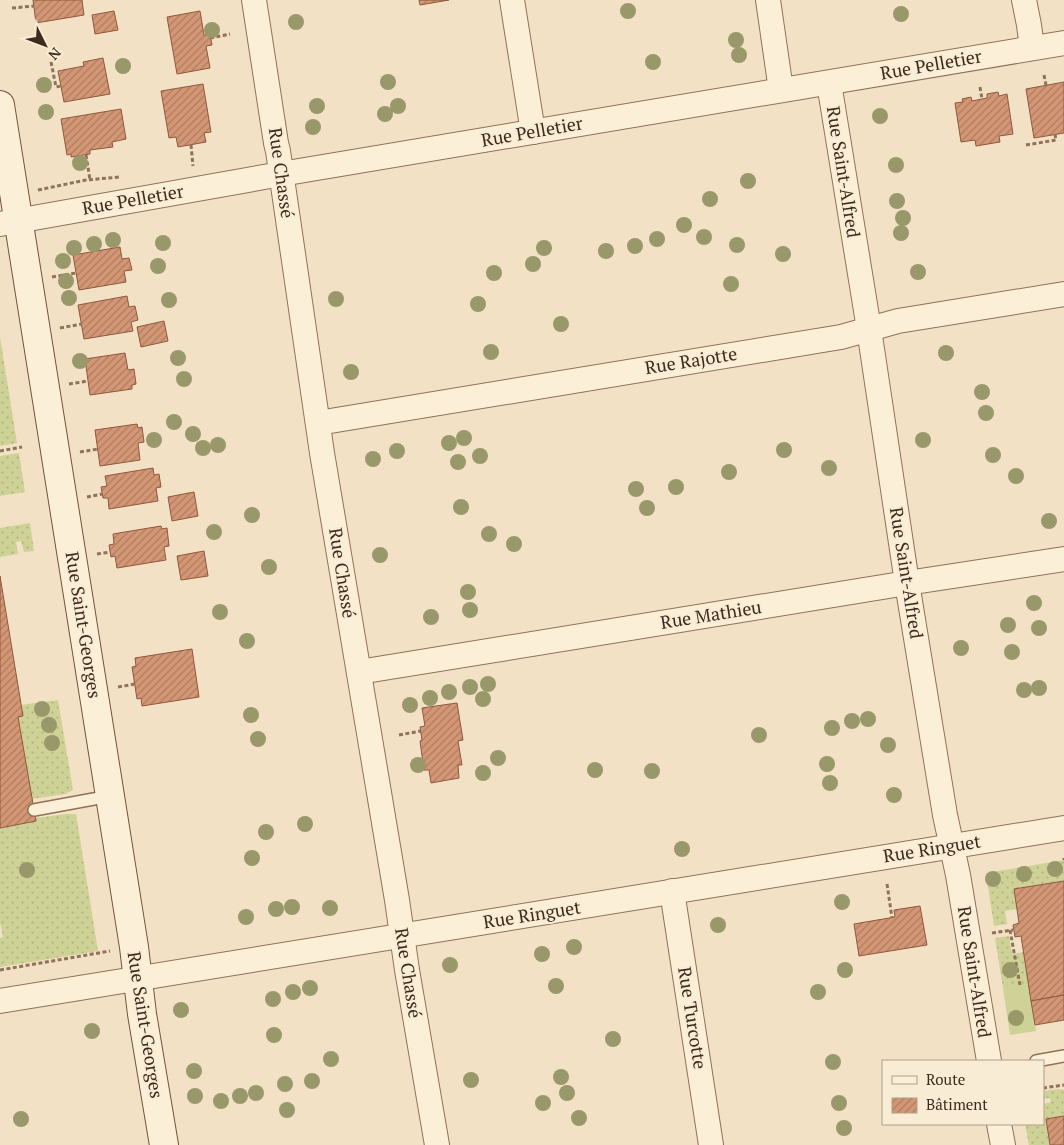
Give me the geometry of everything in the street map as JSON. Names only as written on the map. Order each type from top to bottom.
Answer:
[{"type":"street","name":"Rue Chassé","points":[[254,0],[318,423],[397,900],[401,936],[437,1145]]},
{"type":"street","points":[[512,0],[533,132]]},
{"type":"street","points":[[768,0],[780,90]]},
{"type":"street","points":[[1024,0],[1032,48]]},
{"type":"street","name":"Rue Pelletier","points":[[9,222],[281,174],[1064,43]]},
{"type":"street","name":"Rue Saint-Alfred","points":[[828,83],[869,328],[907,583],[989,1060]]},
{"type":"street","name":"Rue Saint-Georges","points":[[0,105],[9,222],[110,796],[142,1014],[164,1145]]},
{"type":"street","name":"Rue Rajotte","points":[[318,423],[841,336],[898,321],[1064,294]]},
{"type":"street","name":"Rue Mathieu","points":[[359,672],[1064,559]]},
{"type":"street","name":"Rue Ringuet","points":[[0,1001],[1064,828]]},
{"type":"street","name":"Rue Turcotte","points":[[672,891],[711,1145]]},
{"type":"street","points":[[999,1125],[1002,1145]]},
{"type":"lane","points":[[34,810],[110,796]]},
{"type":"lane","points":[[1042,1060],[1064,1056]]},
{"type":"path","points":[[12,8],[34,6]]},
{"type":"path","points":[[210,38],[230,34]]},
{"type":"path","points":[[51,62],[56,87],[61,86]]},
{"type":"path","points":[[1044,75],[1046,85]]},
{"type":"path","points":[[980,87],[982,100]]},
{"type":"path","points":[[1026,145],[1056,140],[1055,134]]},
{"type":"path","points":[[191,145],[193,167]]},
{"type":"path","points":[[86,154],[90,180]]},
{"type":"path","points":[[52,277],[76,273]]},
{"type":"path","points":[[60,328],[82,324]]},
{"type":"path","points":[[70,384],[88,381]]},
{"type":"path","points":[[0,451],[22,447]]},
{"type":"path","points":[[80,452],[98,449]]},
{"type":"path","points":[[87,497],[102,494]]},
{"type":"path","points":[[97,554],[110,552]]},
{"type":"path","points":[[118,687],[135,684]]},
{"type":"path","points":[[399,735],[421,731]]},
{"type":"path","points":[[887,884],[892,918]]},
{"type":"path","points":[[992,933],[1012,930],[1020,985]]},
{"type":"path","points":[[0,970],[101,953]]},
{"type":"path","points":[[1044,1088],[1064,1085]]},
{"type":"green space","points":[[0,337],[17,443],[0,446]]},
{"type":"green space","points":[[19,453],[25,492],[0,496],[0,456]]},
{"type":"green space","points":[[30,523],[34,551],[24,552],[21,541],[16,542],[18,554],[0,557],[0,528]]},
{"type":"green space","points":[[58,700],[73,790],[65,794],[32,799],[18,717],[21,705]]},
{"type":"green space","points":[[76,814],[98,951],[0,967],[0,938],[3,937],[0,922],[0,828],[36,821],[36,818]]},
{"type":"green space","points":[[1064,860],[1064,881],[1014,889],[1017,909],[1005,911],[1007,924],[994,926],[986,873]]},
{"type":"green space","points":[[1009,936],[1012,954],[1024,952],[1029,984],[1003,988],[995,938]]},
{"type":"green space","points":[[1029,984],[1036,1031],[1010,1035],[1003,988]]},
{"type":"green space","points":[[1064,1090],[1064,1116],[1046,1120],[1050,1145],[1029,1145],[1025,1125],[1044,1125],[1044,1104],[1051,1102],[1050,1098],[1044,1099],[1044,1091]]},
{"type":"building","points":[[33,0],[82,0],[84,15],[36,23]]},
{"type":"building","points":[[419,0],[449,0],[420,5]]},
{"type":"building","points":[[114,11],[118,30],[95,34],[92,15]]},
{"type":"building","points":[[200,11],[204,35],[210,34],[212,45],[206,46],[210,68],[177,74],[167,17]]},
{"type":"building","points":[[103,58],[110,94],[64,102],[58,71],[84,66],[83,62]]},
{"type":"building","points":[[1064,82],[1064,133],[1034,138],[1026,89]]},
{"type":"building","points":[[203,84],[211,132],[204,133],[206,142],[178,147],[176,137],[169,138],[161,91]]},
{"type":"building","points":[[998,92],[999,96],[1007,94],[1013,134],[999,136],[1000,142],[976,146],[975,140],[961,142],[955,103],[963,102],[962,99],[971,97],[972,101],[987,98],[987,94]]},
{"type":"building","points":[[121,109],[126,139],[112,142],[113,147],[90,150],[90,154],[71,157],[71,154],[67,155],[61,119]]},
{"type":"building","points":[[120,247],[122,259],[129,258],[132,270],[124,271],[126,282],[79,290],[73,255]]},
{"type":"building","points":[[127,296],[129,307],[135,306],[138,320],[131,322],[133,331],[84,339],[78,305]]},
{"type":"building","points":[[164,321],[168,341],[141,347],[137,327]]},
{"type":"building","points":[[125,353],[128,370],[134,369],[136,384],[132,385],[132,389],[90,395],[85,359]]},
{"type":"building","points":[[137,424],[138,428],[142,427],[144,442],[138,443],[140,460],[100,466],[95,430]]},
{"type":"building","points":[[153,468],[154,475],[159,474],[161,487],[156,488],[158,501],[109,509],[108,498],[103,498],[101,487],[107,486],[105,476]]},
{"type":"building","points":[[194,492],[198,516],[172,521],[168,497]]},
{"type":"building","points":[[161,526],[162,529],[167,528],[169,546],[164,547],[166,560],[117,568],[115,556],[111,557],[109,545],[114,544],[113,534]]},
{"type":"building","points":[[204,551],[208,576],[181,580],[177,556]]},
{"type":"building","points":[[0,576],[23,716],[18,717],[36,821],[0,828]]},
{"type":"building","points":[[192,649],[199,697],[142,706],[141,698],[137,699],[132,667],[136,666],[135,658]]},
{"type":"building","points":[[457,703],[463,740],[458,741],[462,765],[458,765],[459,778],[431,783],[429,770],[424,770],[420,741],[422,740],[420,727],[425,726],[422,708]]},
{"type":"building","points":[[1064,881],[1064,995],[1031,1001],[1021,936],[1015,937],[1013,925],[1019,923],[1014,889]]},
{"type":"building","points":[[920,906],[927,945],[859,956],[854,924],[895,917],[894,910]]},
{"type":"building","points":[[1064,995],[1064,1020],[1035,1025],[1031,1001]]},
{"type":"building","points":[[1064,1116],[1064,1145],[1050,1145],[1046,1119]]}]
